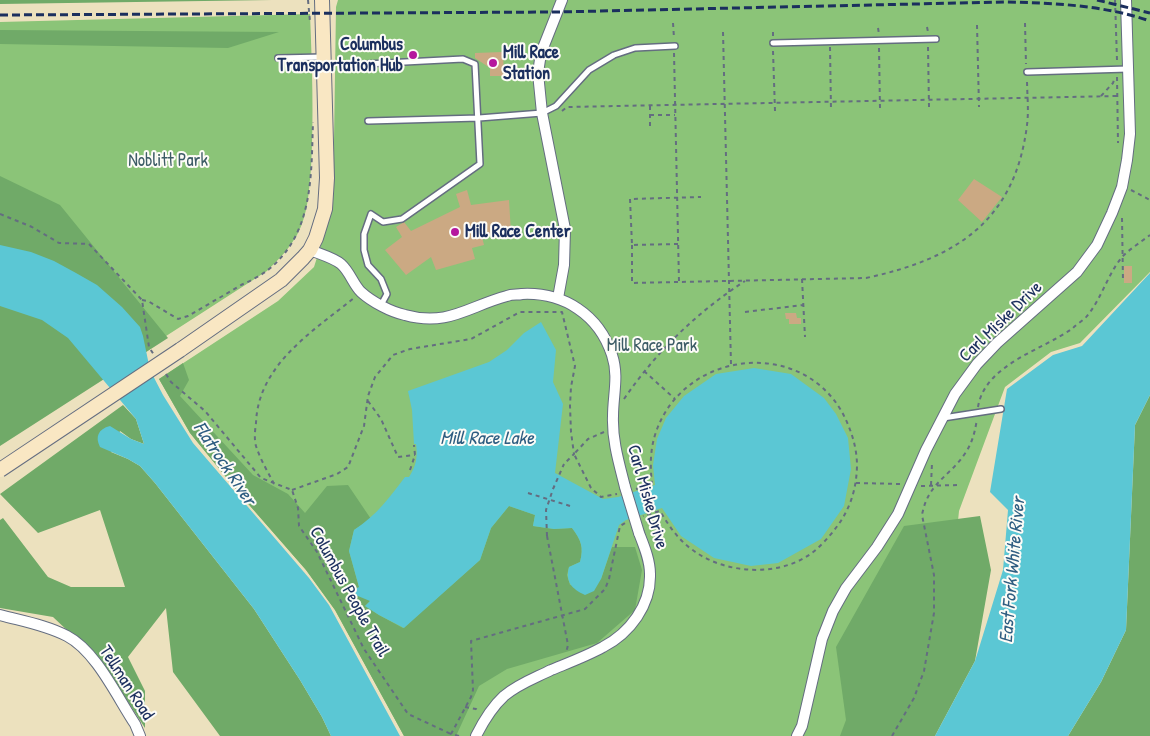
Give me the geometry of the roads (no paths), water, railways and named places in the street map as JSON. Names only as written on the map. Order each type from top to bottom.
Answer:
[{"type":"main road","points":[[0,470],[269,290],[294,270],[310,250],[321,223],[326,194],[322,0]]},
{"type":"street","points":[[558,298],[564,265],[566,228],[544,126],[538,73],[541,53],[562,0]]},
{"type":"street","name":"Carl Miske Drive","points":[[797,736],[802,726],[822,639],[832,611],[898,514],[926,450],[955,394],[977,364],[996,343],[1077,272],[1097,245],[1112,213],[1122,187],[1130,134],[1128,96],[1122,70],[1126,0]]},
{"type":"street","name":"Carl Miske Drive","points":[[310,250],[341,264],[361,292],[381,305],[404,315],[427,319],[453,316],[508,295],[534,294],[558,298],[575,306],[590,318],[603,335],[613,356],[616,379],[612,415],[614,444],[639,533],[647,553],[650,574],[646,600],[637,617],[626,631],[605,646],[526,682],[504,696],[485,718],[476,736]]},
{"type":"street","name":"Tellman Road","points":[[0,616],[44,626],[67,636],[80,645],[91,655],[140,736]]},
{"type":"lane","points":[[773,43],[936,38]]},
{"type":"lane","points":[[368,121],[479,118],[542,113],[556,106],[589,70],[614,55],[635,48],[675,46]]},
{"type":"lane","points":[[278,58],[324,57]]},
{"type":"lane","points":[[366,64],[463,60],[475,64],[479,118],[480,164],[402,219],[383,222],[372,214],[364,234],[364,250],[368,265],[381,278],[387,294],[381,305]]},
{"type":"lane","points":[[1026,72],[1122,70]]},
{"type":"lane","points":[[942,418],[1001,409]]},
{"type":"water","points":[[0,245],[31,252],[54,261],[97,285],[122,307],[140,327],[150,370],[193,443],[309,578],[329,605],[400,736],[331,736],[300,680],[254,609],[155,483],[140,466],[100,447],[98,437],[100,431],[110,426],[131,439],[144,444],[136,419],[68,338],[42,320],[0,306]]},
{"type":"water","name":"East Fork White River","points":[[1150,273],[1150,395],[1135,425],[1126,630],[1101,682],[1068,736],[935,736],[975,661],[1003,570],[1008,510],[990,492],[1007,389],[1053,355],[1082,346]]},
{"type":"water","name":"Mill Race Lake","points":[[541,322],[556,350],[553,382],[563,404],[555,473],[603,499],[618,497],[655,485],[653,465],[657,439],[666,418],[684,396],[716,374],[754,368],[791,374],[824,398],[836,414],[848,438],[851,469],[844,506],[821,539],[778,563],[751,566],[714,558],[681,536],[662,508],[626,520],[619,525],[601,579],[594,591],[585,595],[573,587],[568,577],[569,567],[580,562],[582,552],[580,540],[572,528],[554,529],[533,526],[535,515],[509,506],[491,528],[480,560],[404,628],[379,615],[365,606],[370,601],[353,594],[353,590],[359,587],[349,551],[354,530],[382,506],[405,477],[409,477],[415,465],[417,449],[416,444],[414,444],[412,410],[408,391],[489,362],[507,350],[524,333]]},
{"type":"railway","points":[[1097,0],[1150,13]]},
{"type":"railway","points":[[0,15],[557,12],[1004,2],[1060,4],[1096,8],[1150,21]]},
{"type":"place","name":"Columbus Transportation Hub","points":[[413,55]]},
{"type":"place","name":"Mill Race Station","points":[[493,63]]},
{"type":"place","name":"Mill Race Center","points":[[455,232]]},
{"type":"park label","name":"Noblitt Park","points":[[168,161]]},
{"type":"park label","name":"Mill Race Park","points":[[652,346]]},
{"type":"water label","name":"Flatrock River","points":[[224,464]]}]
